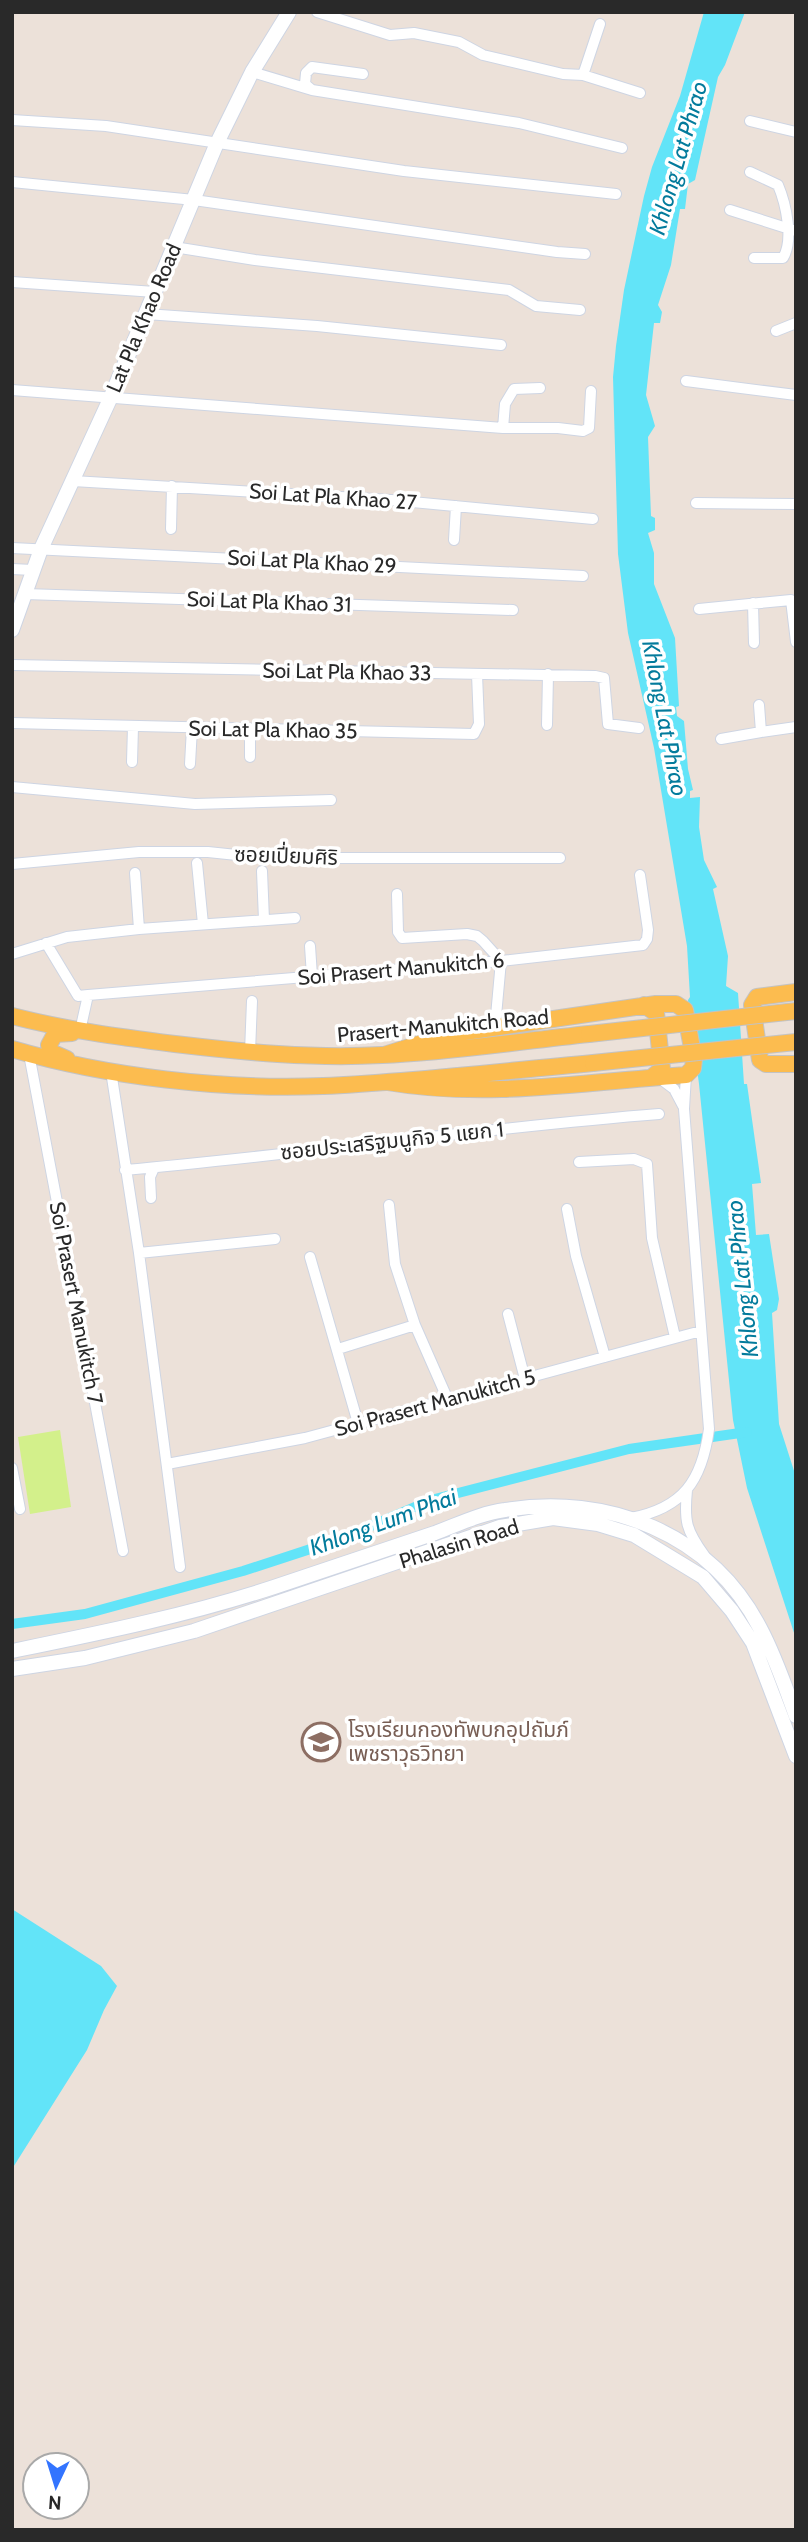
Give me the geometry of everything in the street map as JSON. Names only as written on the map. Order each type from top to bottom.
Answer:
[{"type":"main road","name":"Lat Pla Khao Road","points":[[12,630],[41,549],[110,399],[217,143],[252,72],[289,12]]},
{"type":"main road","points":[[796,992],[757,997],[752,1005],[760,1060],[766,1065],[796,1064]]},
{"type":"main road","points":[[384,1055],[451,1034],[644,1005],[676,1004],[685,1010],[694,1059],[693,1068],[686,1075],[482,1090],[425,1088],[387,1082]]},
{"type":"main road","points":[[644,1005],[656,1013],[662,1069],[654,1077]]},
{"type":"main road","points":[[12,1009],[41,1023]]},
{"type":"main road","name":"Prasert-Manukitch Road","points":[[12,1016],[118,1037],[250,1052],[317,1056],[384,1055],[796,1011]]},
{"type":"main road","points":[[107,1070],[55,1055],[50,1049],[51,1038],[61,1033],[118,1037]]},
{"type":"main road","points":[[12,1049],[107,1070],[240,1085],[321,1086],[593,1063],[796,1042]]},
{"type":"main road","name":"Phalasin Road","points":[[12,1651],[240,1598],[503,1510],[551,1506],[608,1511],[631,1518],[670,1533],[710,1563],[735,1589],[759,1626],[774,1656],[796,1716]]},
{"type":"main road","name":"Phalasin Road","points":[[12,1669],[85,1658],[194,1632],[500,1527],[553,1518],[598,1524],[634,1535],[703,1577],[732,1611],[753,1643],[796,1756]]},
{"type":"street","points":[[317,12],[390,35],[414,33],[459,42],[483,55],[564,74],[583,75],[640,93]]},
{"type":"street","points":[[583,75],[600,24]]},
{"type":"street","points":[[312,90],[305,84],[306,73],[312,67],[363,74]]},
{"type":"street","points":[[252,72],[312,90],[519,123],[622,148]]},
{"type":"street","points":[[12,120],[106,126],[404,171],[616,194]]},
{"type":"street","points":[[750,121],[796,132]]},
{"type":"street","points":[[750,172],[778,185],[792,229],[783,258],[754,258]]},
{"type":"street","points":[[12,182],[194,200],[585,254]]},
{"type":"street","points":[[730,210],[792,229]]},
{"type":"street","points":[[174,247],[255,260],[509,290],[536,306],[580,310]]},
{"type":"street","points":[[12,282],[155,292]]},
{"type":"street","points":[[146,314],[317,326],[500,345]]},
{"type":"street","points":[[776,331],[796,323]]},
{"type":"street","points":[[686,381],[796,395]]},
{"type":"street","points":[[503,428],[505,404],[514,389],[540,388]]},
{"type":"street","points":[[12,390],[503,428],[583,431],[589,428],[591,391]]},
{"type":"street","name":"Soi Lat Pla Khao 27","points":[[73,481],[456,506],[593,519]]},
{"type":"street","points":[[171,529],[172,486]]},
{"type":"street","points":[[696,503],[796,504]]},
{"type":"street","points":[[454,540],[456,506]]},
{"type":"street","name":"Soi Lat Pla Khao 29","points":[[12,548],[583,576]]},
{"type":"street","points":[[12,569],[33,570]]},
{"type":"street","name":"Soi Lat Pla Khao 31","points":[[25,594],[513,610]]},
{"type":"street","points":[[699,609],[793,600],[796,642]]},
{"type":"street","points":[[753,603],[754,643]]},
{"type":"street","name":"Soi Lat Pla Khao 33","points":[[12,665],[548,674],[604,678],[608,724],[639,728]]},
{"type":"street","name":"Soi Lat Pla Khao 35","points":[[12,723],[474,734],[479,724],[477,674]]},
{"type":"street","points":[[547,725],[548,674]]},
{"type":"street","points":[[759,705],[761,732]]},
{"type":"street","points":[[132,762],[133,727]]},
{"type":"street","points":[[721,739],[796,727]]},
{"type":"street","points":[[190,764],[192,728]]},
{"type":"street","points":[[250,729],[250,757]]},
{"type":"street","points":[[12,787],[195,804],[331,800]]},
{"type":"street","name":"ซอยเปี่ยมศิริ","points":[[12,864],[139,852],[208,852],[256,857],[326,858],[560,858]]},
{"type":"street","points":[[197,863],[203,924]]},
{"type":"street","points":[[262,871],[264,920]]},
{"type":"street","points":[[135,873],[139,929]]},
{"type":"street","name":"Soi Prasert Manukitch 6","points":[[88,995],[502,961],[643,945],[648,930],[640,875]]},
{"type":"street","points":[[397,894],[398,932],[402,938],[467,934],[477,936],[502,961],[495,1027]]},
{"type":"street","points":[[12,954],[67,937],[295,918]]},
{"type":"street","points":[[46,943],[78,996],[88,995],[80,1031]]},
{"type":"street","points":[[310,946],[312,976]]},
{"type":"street","points":[[250,1052],[252,1001]]},
{"type":"street","name":"Soi Prasert Manukitch 7","points":[[29,1054],[123,1551]]},
{"type":"street","points":[[107,1070],[139,1253],[180,1567]]},
{"type":"street","points":[[686,1075],[684,1109],[709,1429],[702,1461],[687,1490],[684,1516],[687,1528],[710,1563]]},
{"type":"street","points":[[654,1077],[674,1089],[684,1109]]},
{"type":"street","name":"ซอยประเสริฐมนูกิจ 5 แยก 1","points":[[125,1170],[416,1140],[556,1122],[659,1114]]},
{"type":"street","points":[[579,1162],[634,1159],[647,1164],[652,1238],[675,1337]]},
{"type":"street","points":[[151,1198],[150,1177],[154,1168]]},
{"type":"street","points":[[389,1205],[395,1264],[415,1325],[448,1400]]},
{"type":"street","points":[[567,1209],[576,1256],[605,1357]]},
{"type":"street","points":[[139,1253],[275,1239]]},
{"type":"street","points":[[310,1257],[358,1423]]},
{"type":"street","points":[[508,1314],[525,1379]]},
{"type":"street","points":[[338,1349],[415,1325]]},
{"type":"street","name":"Soi Prasert Manukitch 5","points":[[167,1464],[285,1443],[701,1331]]},
{"type":"street","points":[[12,1468],[20,1509]]},
{"type":"street","points":[[631,1518],[666,1508],[687,1490]]},
{"type":"green space","points":[[60,1430],[71,1507],[30,1514],[18,1437]]},
{"type":"water","name":"Khlong Lat Phrao","points":[[704,12],[745,12],[718,77],[695,180],[688,184],[685,209],[680,209],[671,265],[658,305],[662,312],[660,323],[654,323],[646,395],[655,426],[648,437],[651,516],[655,518],[655,530],[648,533],[654,553],[654,584],[675,638],[679,706],[676,707],[677,716],[684,721],[688,769],[693,790],[690,791],[690,798],[700,797],[699,827],[704,860],[717,887],[713,889],[728,956],[726,986],[738,993],[744,1084],[747,1084],[761,1183],[752,1184],[756,1235],[769,1234],[779,1299],[777,1310],[772,1313],[779,1424],[796,1477],[796,1639],[747,1488],[733,1420],[688,1000],[687,946],[654,748],[628,633],[618,554],[613,377],[624,290],[652,167],[680,96]]},
{"type":"water","points":[[12,1909],[101,1966],[117,1986],[87,2050],[12,2169]]},
{"type":"waterway","name":"Khlong Lum Phai","points":[[12,1624],[85,1614],[243,1571],[341,1539],[431,1500],[629,1449],[747,1432]]},
{"type":"place","name":"โรงเรียนกองทัพบกอุปถัมภ์ เพชราวุธวิทยา","points":[[321,1742]]}]
